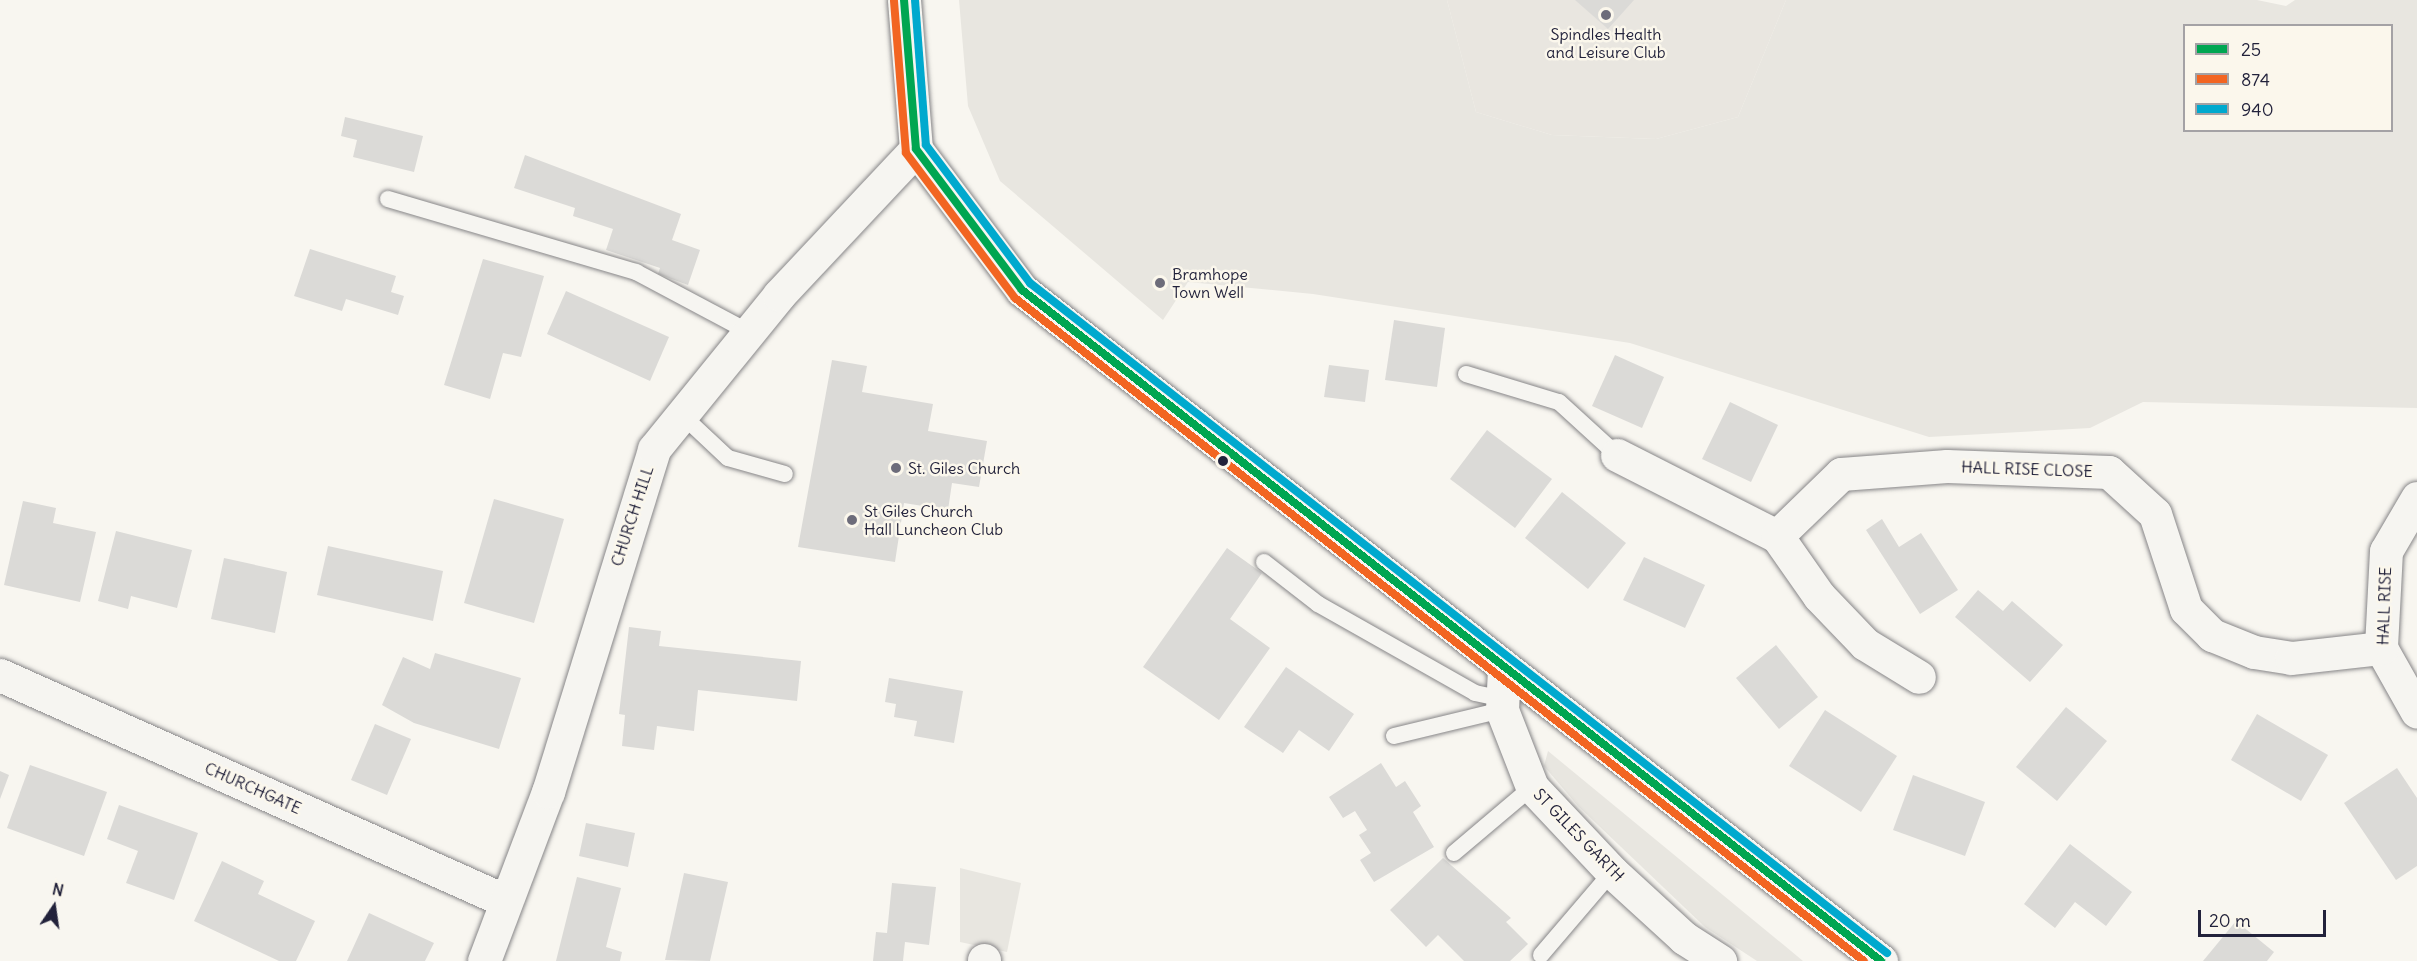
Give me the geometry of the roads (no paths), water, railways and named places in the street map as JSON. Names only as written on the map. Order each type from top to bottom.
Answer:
[{"type":"main road","points":[[903,0],[916,148],[1022,290],[1503,693],[1881,961]]},
{"type":"main road","name":"CHURCH HILL","points":[[484,961],[548,792],[654,449],[749,332],[916,148]]},
{"type":"main road","points":[[1617,455],[1777,536],[1819,596],[1865,644],[1919,676]]},
{"type":"main road","name":"HALL RISE CLOSE","points":[[1777,536],[1841,474],[1947,466],[2109,472],[2155,514],[2186,609],[2212,635],[2254,652],[2292,658],[2381,648]]},
{"type":"main road","name":"HALL RISE","points":[[2417,498],[2386,551],[2381,648],[2417,712]]},
{"type":"main road","name":"CHURCHGATE","points":[[0,675],[506,901]]},
{"type":"main road","name":"ST GILES GARTH","points":[[1503,693],[1532,787],[1612,872],[1706,957]]},
{"type":"lane","points":[[388,199],[636,272],[749,332]]},
{"type":"lane","points":[[1466,374],[1559,402],[1617,455]]},
{"type":"lane","points":[[682,415],[728,458],[785,474]]},
{"type":"lane","points":[[1264,562],[1328,609],[1475,693],[1503,693]]},
{"type":"lane","points":[[1394,736],[1503,693]]},
{"type":"lane","points":[[1454,853],[1532,787]]},
{"type":"lane","points":[[1541,955],[1612,872]]},
{"type":"place","name":"Spindles Health and Leisure Club","points":[[1606,15]]},
{"type":"place","name":"Bramhope Town Well","points":[[1160,283]]},
{"type":"place","name":"St. Giles Church","points":[[896,468]]},
{"type":"place","name":"St Giles Church Hall Luncheon Club","points":[[852,520]]}]
